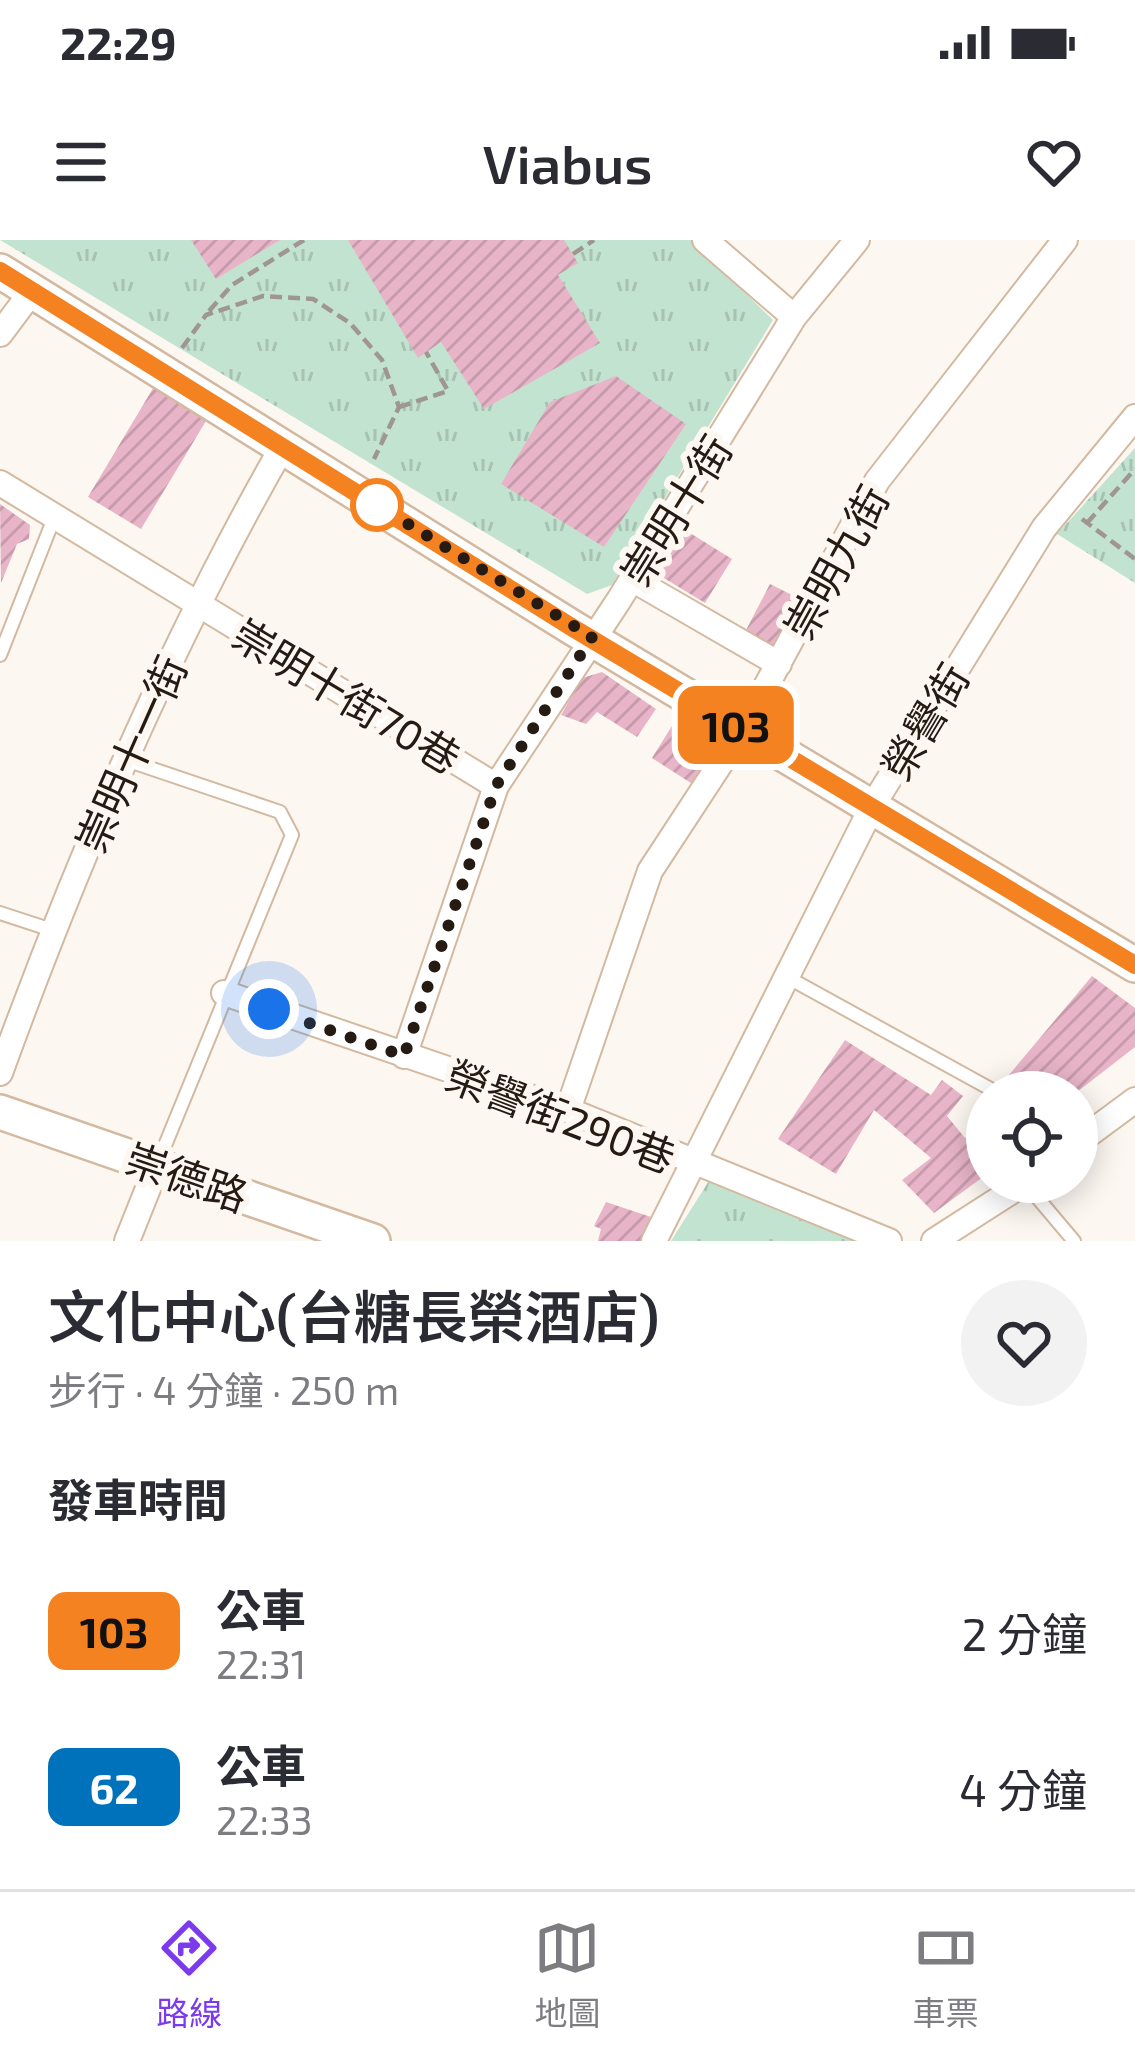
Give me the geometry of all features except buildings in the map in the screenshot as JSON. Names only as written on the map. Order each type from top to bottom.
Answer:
[{"type":"street","points":[[705,240],[794,316]]},
{"type":"street","name":"崇明十街","points":[[404,1056],[496,786],[636,572],[794,316],[856,240]]},
{"type":"street","name":"崇明九街","points":[[568,1110],[650,871],[743,729],[877,481],[1065,240]]},
{"type":"street","points":[[0,271],[1135,965]]},
{"type":"street","points":[[0,334],[33,290]]},
{"type":"street","name":"榮譽街","points":[[654,1241],[873,806],[977,631],[1063,505],[1135,417]]},
{"type":"street","name":"崇明十一街","points":[[0,1073],[52,930],[127,760],[197,605],[283,446]]},
{"type":"street","name":"崇明十街70巷","points":[[0,483],[496,786]]},
{"type":"street","points":[[636,572],[644,586],[779,664]]},
{"type":"street","name":"榮譽街290巷","points":[[224,993],[568,1110],[694,1166],[889,1241]]},
{"type":"street","points":[[1098,1126],[1135,1100]]},
{"type":"street","name":"崇德路","points":[[0,1112],[373,1241]]},
{"type":"street","points":[[128,1241],[157,1166]]},
{"type":"street","points":[[934,1241],[993,1203]]},
{"type":"lane","points":[[0,655],[55,517]]},
{"type":"lane","points":[[127,760],[280,812],[292,835],[157,1166]]},
{"type":"lane","points":[[0,913],[52,930]]},
{"type":"lane","points":[[785,976],[966,1076]]},
{"type":"lane","points":[[1042,1203],[1074,1241]]},
{"type":"path","points":[[182,348],[232,285],[304,240]]},
{"type":"path","points":[[573,254],[594,240]]},
{"type":"path","points":[[206,315],[263,296],[314,299],[350,322],[382,360],[399,407],[374,459]]},
{"type":"path","points":[[399,407],[448,391],[425,352]]},
{"type":"path","points":[[1087,523],[1135,469]]},
{"type":"path","points":[[1063,505],[1134,557]]},
{"type":"green space","points":[[0,240],[691,240],[773,320],[612,585],[587,594]]},
{"type":"green space","points":[[1135,448],[1135,583],[1057,534]]},
{"type":"green space","points":[[712,1176],[853,1241],[671,1241]]},
{"type":"bus line","name":"103","points":[[0,271],[124,344],[573,628],[1135,965]]},
{"type":"route","points":[[269,1009],[404,1056],[496,786],[592,637],[377,505]]}]
